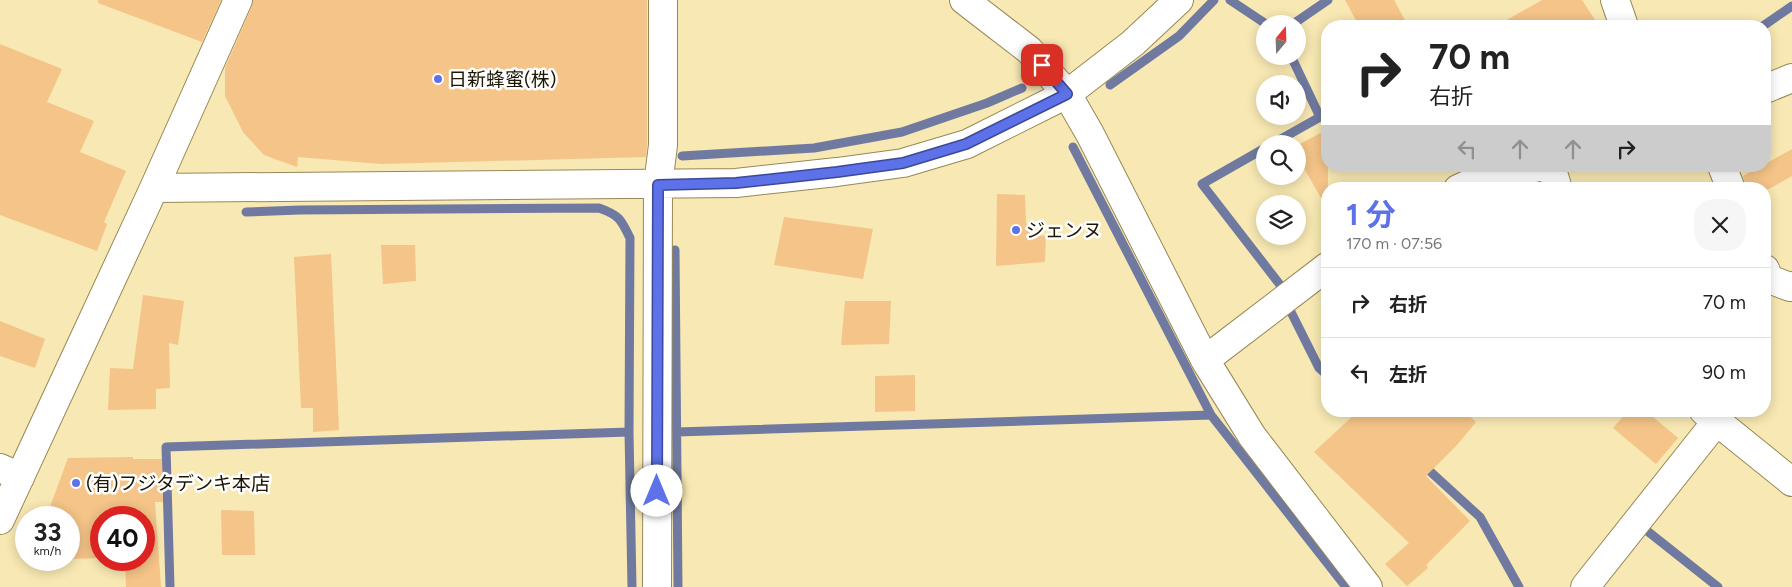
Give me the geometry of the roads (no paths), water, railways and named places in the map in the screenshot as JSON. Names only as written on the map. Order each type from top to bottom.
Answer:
[{"type":"street","points":[[0,520],[10,472],[154,188],[238,0]]},
{"type":"street","points":[[657,587],[658,185],[663,145],[663,0]]},
{"type":"street","points":[[964,0],[1030,50],[1067,94],[1090,134],[1205,360],[1252,436],[1368,587]]},
{"type":"street","points":[[154,188],[736,183],[903,163],[966,144],[1067,94],[1133,43],[1179,0]]},
{"type":"street","points":[[1615,0],[1622,20]]},
{"type":"street","points":[[1771,87],[1792,78]]},
{"type":"street","points":[[1477,182],[1518,172]]},
{"type":"street","points":[[1205,360],[1321,271]]},
{"type":"street","points":[[1771,280],[1790,287],[1792,286]]},
{"type":"street","points":[[1585,587],[1710,417],[1792,482]]},
{"type":"waterway","points":[[1110,85],[1179,36],[1214,0]]},
{"type":"waterway","points":[[1230,0],[1256,17]]},
{"type":"waterway","points":[[1306,15],[1328,0]]},
{"type":"waterway","points":[[1771,20],[1792,6]]},
{"type":"waterway","points":[[1288,135],[1320,117],[1295,65]]},
{"type":"waterway","points":[[682,156],[814,148],[902,132],[987,103],[1022,88]]},
{"type":"waterway","points":[[1073,147],[1211,415],[1346,587]]},
{"type":"waterway","points":[[1256,153],[1202,184],[1281,286]]},
{"type":"waterway","points":[[246,212],[599,208],[619,218],[630,238],[629,432],[632,587]]},
{"type":"waterway","points":[[675,250],[678,587]]},
{"type":"waterway","points":[[1289,308],[1321,370]]},
{"type":"waterway","points":[[677,432],[1211,415]]},
{"type":"waterway","points":[[170,587],[166,447],[629,432]]},
{"type":"waterway","points":[[1422,464],[1480,517],[1519,587]]},
{"type":"waterway","points":[[1646,530],[1718,587]]},
{"type":"place","name":"日新蜂蜜(株)","points":[[438,79]]},
{"type":"place","name":"ジェンヌ","points":[[1016,230]]},
{"type":"place","name":"(有)フジタデンキ本店","points":[[76,483]]}]
